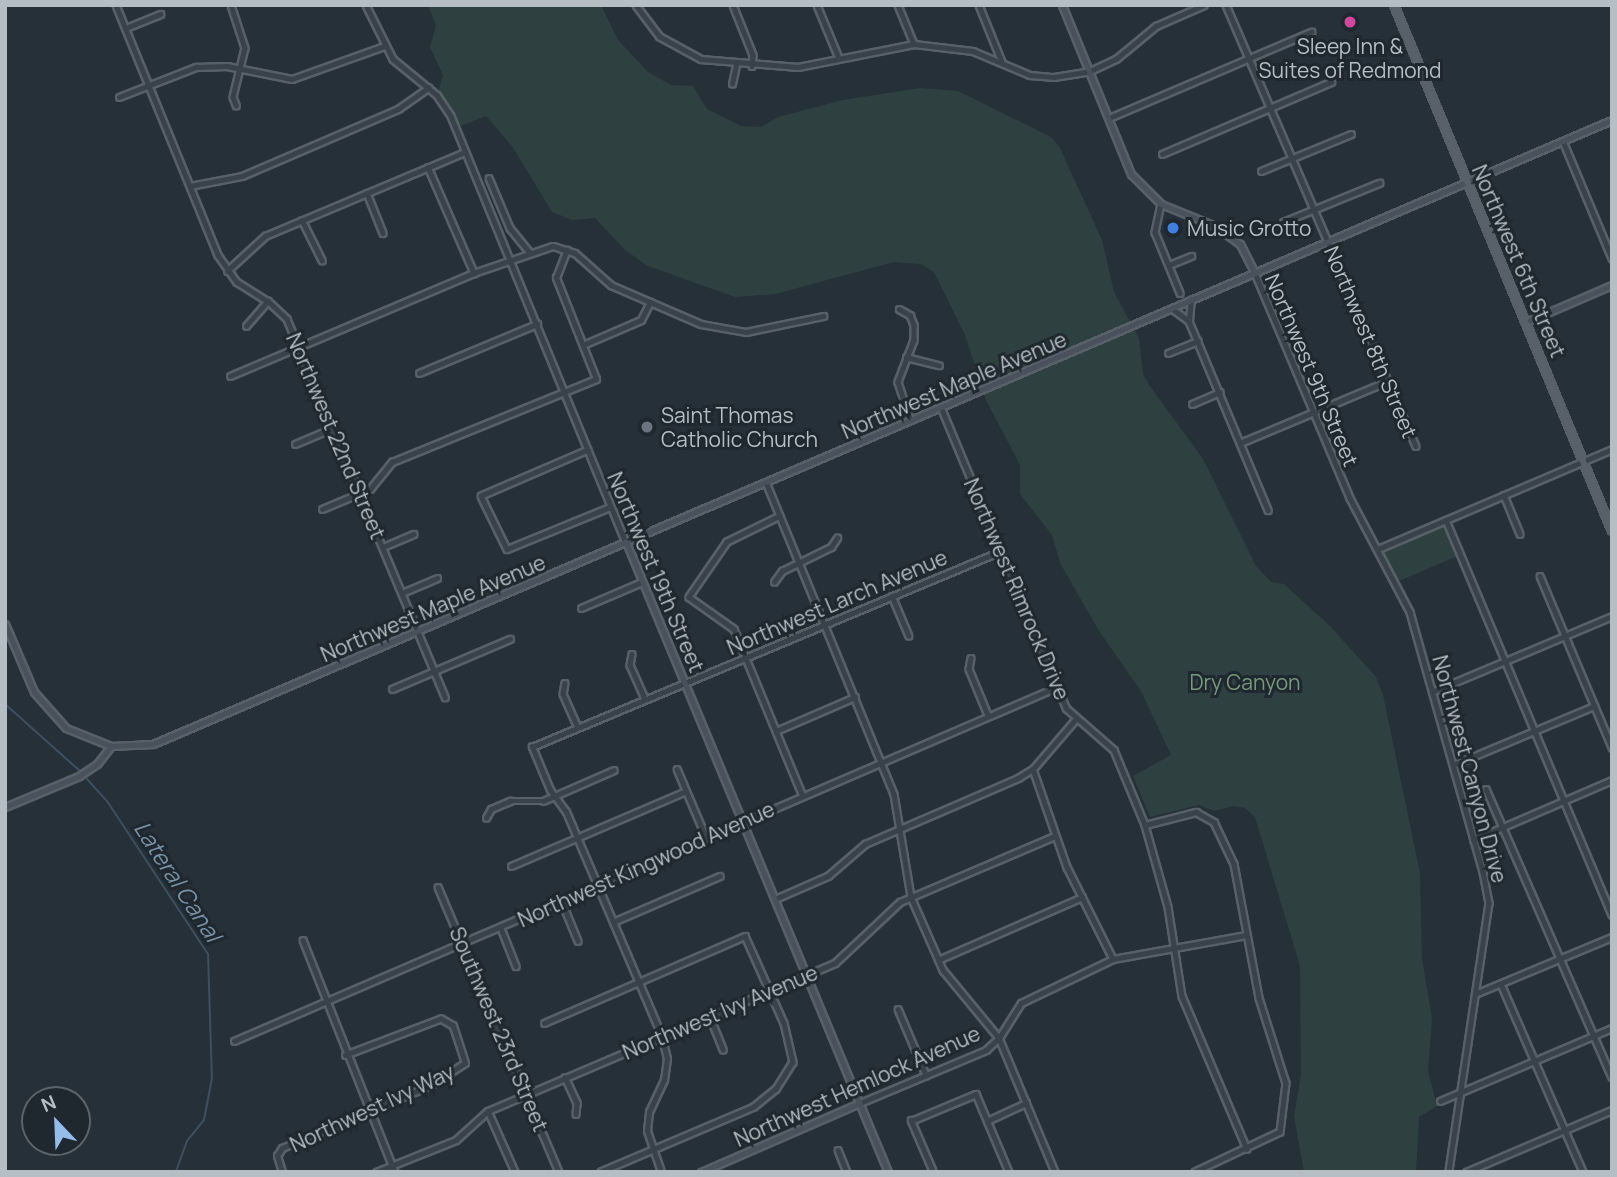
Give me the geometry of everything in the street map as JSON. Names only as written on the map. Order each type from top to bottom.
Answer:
[{"type":"main road","points":[[1062,5],[1131,174],[1161,204]]},
{"type":"main road","name":"Northwest 6th Street","points":[[1394,5],[1612,531]]},
{"type":"main road","name":"Northwest Maple Avenue","points":[[111,746],[153,744],[174,737],[1612,120]]},
{"type":"main road","name":"Northwest 9th Street","points":[[1161,204],[1215,226],[1240,244],[1255,273]]},
{"type":"main road","points":[[1526,322],[1612,285]]},
{"type":"main road","name":"Northwest 19th Street","points":[[626,542],[888,1172]]},
{"type":"main road","points":[[5,624],[43,706],[80,737],[111,746],[97,764],[79,776],[5,807]]},
{"type":"main road","name":"Northwest Hemlock Avenue","points":[[701,1172],[860,1103]]},
{"type":"street","points":[[116,5],[227,271],[265,236],[465,152]]},
{"type":"street","points":[[231,5],[244,34],[233,97],[236,105]]},
{"type":"street","name":"Northwest 19th Street","points":[[366,5],[384,46],[445,105],[626,542]]},
{"type":"street","points":[[636,5],[649,26],[677,49],[701,60],[736,65],[798,67],[914,44],[973,51],[1030,75],[1054,77],[1090,71],[1128,52],[1156,26],[1204,5]]},
{"type":"street","points":[[733,5],[753,55],[752,66]]},
{"type":"street","points":[[817,5],[839,58]]},
{"type":"street","points":[[898,5],[914,44]]},
{"type":"street","points":[[979,5],[1002,62]]},
{"type":"street","name":"Northwest 8th Street","points":[[1226,5],[1416,446]]},
{"type":"street","points":[[126,28],[160,14]]},
{"type":"street","points":[[1110,118],[1311,32]]},
{"type":"street","points":[[119,97],[196,67],[240,69],[292,79],[384,46]]},
{"type":"street","points":[[733,84],[736,65]]},
{"type":"street","points":[[1162,154],[1331,82]]},
{"type":"street","points":[[190,186],[242,176],[398,109],[428,88]]},
{"type":"street","points":[[1261,172],[1351,134]]},
{"type":"street","points":[[1563,141],[1612,258]]},
{"type":"street","points":[[428,167],[474,273]]},
{"type":"street","points":[[489,178],[510,228],[530,253]]},
{"type":"street","points":[[1283,222],[1380,183]]},
{"type":"street","points":[[366,193],[383,233]]},
{"type":"street","points":[[1161,204],[1155,232],[1180,293]]},
{"type":"street","points":[[302,220],[322,260]]},
{"type":"street","points":[[230,376],[474,273],[553,246],[567,250],[611,285],[701,324],[746,332],[823,316]]},
{"type":"street","points":[[322,509],[370,489],[392,462],[596,379],[556,278],[567,250]]},
{"type":"street","points":[[1168,265],[1191,256]]},
{"type":"street","name":"Northwest 22nd Street","points":[[227,271],[268,301],[287,319],[445,697]]},
{"type":"street","name":"Northwest 9th Street","points":[[1255,273],[1350,498],[1378,549]]},
{"type":"street","points":[[1189,321],[1191,300]]},
{"type":"street","points":[[246,326],[268,301]]},
{"type":"street","points":[[583,345],[641,320],[650,302]]},
{"type":"street","points":[[899,309],[910,315],[914,325],[914,340],[898,382],[910,420]]},
{"type":"street","points":[[1171,309],[1182,312],[1189,321],[1268,510]]},
{"type":"street","points":[[419,373],[537,324]]},
{"type":"street","points":[[1168,353],[1198,341]]},
{"type":"street","points":[[906,357],[939,365]]},
{"type":"street","points":[[1240,443],[1388,381]]},
{"type":"street","points":[[1192,404],[1220,392]]},
{"type":"street","name":"Northwest Rimrock Drive","points":[[941,407],[1057,687],[1076,720],[1108,740],[1145,825],[1168,907],[1172,948],[1182,996],[1247,1149]]},
{"type":"street","points":[[295,444],[333,428]]},
{"type":"street","points":[[1378,549],[1612,449]]},
{"type":"street","points":[[588,450],[481,496],[508,548],[610,507]]},
{"type":"street","points":[[766,482],[894,794],[911,897],[938,960],[999,1038],[1055,1172]]},
{"type":"street","points":[[1504,495],[1520,534]]},
{"type":"street","points":[[780,516],[727,542],[689,597],[734,629],[802,794]]},
{"type":"street","points":[[1446,520],[1612,915]]},
{"type":"street","points":[[383,547],[413,534]]},
{"type":"street","points":[[774,582],[782,572],[831,547],[837,538]]},
{"type":"street","name":"Northwest Canyon Drive","points":[[1378,549],[1410,612],[1434,691],[1489,902],[1449,1172]]},
{"type":"street","name":"Northwest Larch Avenue","points":[[554,796],[532,747],[1000,551]]},
{"type":"street","points":[[1540,576],[1612,747]]},
{"type":"street","points":[[402,593],[437,579]]},
{"type":"street","points":[[582,608],[642,582]]},
{"type":"street","points":[[892,596],[909,636]]},
{"type":"street","points":[[1434,691],[1612,617]]},
{"type":"street","points":[[392,689],[510,639]]},
{"type":"street","points":[[632,654],[630,665],[645,699]]},
{"type":"street","points":[[971,658],[969,668],[988,715]]},
{"type":"street","points":[[565,683],[563,694],[577,726]]},
{"type":"street","name":"Northwest Kingwood Avenue","points":[[234,1041],[597,887],[880,760],[1057,687]]},
{"type":"street","points":[[776,731],[856,697]]},
{"type":"street","points":[[1453,765],[1594,706]]},
{"type":"street","points":[[775,899],[828,876],[865,844],[1033,769],[1076,720]]},
{"type":"street","points":[[677,769],[706,837]]},
{"type":"street","points":[[1033,769],[1055,836],[1114,959]]},
{"type":"street","points":[[486,818],[491,810],[510,801],[554,796],[614,770]]},
{"type":"street","points":[[1473,840],[1612,780]]},
{"type":"street","points":[[1486,789],[1612,1077]]},
{"type":"street","points":[[511,866],[686,791]]},
{"type":"street","points":[[554,796],[577,838],[662,1037],[667,1059],[664,1080],[648,1121],[652,1150],[661,1172]]},
{"type":"street","points":[[1145,825],[1196,812],[1214,822],[1234,864],[1245,935],[1286,1083],[1284,1124],[1280,1132],[1264,1142],[1195,1172]]},
{"type":"street","name":"Northwest Ivy Avenue","points":[[376,1172],[456,1140],[488,1111],[806,976],[848,955],[891,909],[911,897],[1055,836]]},
{"type":"street","points":[[613,922],[720,876]]},
{"type":"street","name":"Southwest 23rd Street","points":[[438,887],[559,1172]]},
{"type":"street","points":[[938,960],[1083,897]]},
{"type":"street","points":[[562,902],[578,941]]},
{"type":"street","points":[[500,928],[516,966]]},
{"type":"street","name":"Northwest Hemlock Avenue","points":[[860,1103],[986,1050],[999,1038],[1013,1010],[1033,994],[1114,959],[1245,935]]},
{"type":"street","points":[[544,1023],[745,936],[770,991],[793,1062],[776,1089],[754,1107],[601,1172]]},
{"type":"street","points":[[1474,995],[1612,937]]},
{"type":"street","points":[[303,940],[368,1111],[395,1172]]},
{"type":"street","points":[[1501,984],[1583,1172]]},
{"type":"street","points":[[898,1009],[926,1075]]},
{"type":"street","points":[[710,1017],[723,1049]]},
{"type":"street","name":"Northwest Ivy Way","points":[[282,1172],[278,1152],[437,1082],[465,1063],[447,1019],[410,1028],[346,1055]]},
{"type":"street","points":[[1440,1101],[1612,1028]]},
{"type":"street","points":[[565,1077],[577,1103],[576,1114]]},
{"type":"street","points":[[933,1172],[911,1121],[976,1094],[1009,1172]]},
{"type":"street","points":[[988,1121],[1026,1103]]},
{"type":"street","points":[[1466,1172],[1612,1110]]},
{"type":"street","points":[[488,1111],[515,1172]]},
{"type":"street","points":[[838,1150],[847,1172]]},
{"type":"green space","name":"Dry Canyon","points":[[428,5],[601,5],[618,40],[648,72],[671,85],[693,86],[707,109],[741,126],[761,127],[778,117],[843,100],[920,88],[958,91],[1051,137],[1059,146],[1102,240],[1114,292],[1139,338],[1143,374],[1149,385],[1203,459],[1256,566],[1271,582],[1284,584],[1330,626],[1376,677],[1383,695],[1420,873],[1422,959],[1432,1018],[1428,1071],[1437,1106],[1419,1117],[1416,1172],[1304,1172],[1294,1116],[1301,1075],[1300,966],[1255,817],[1245,808],[1234,806],[1214,811],[1199,805],[1150,817],[1133,776],[1171,755],[1141,691],[1099,631],[1060,563],[1052,535],[1020,494],[1020,465],[986,400],[965,335],[934,272],[921,264],[894,262],[775,294],[735,297],[648,266],[625,250],[595,218],[572,220],[552,212],[512,146],[486,116],[461,126],[439,89],[443,75],[430,47],[436,26]]},
{"type":"green space","points":[[1443,523],[1457,556],[1396,582],[1382,549]]},
{"type":"waterway","name":"Lateral Canal","points":[[5,704],[80,771]]},
{"type":"waterway","name":"Lateral Canal","points":[[87,779],[107,801],[208,954],[212,1078],[204,1120],[187,1141],[176,1172]]},
{"type":"place","name":"Sleep Inn & Suites of Redmond","points":[[1350,22]]},
{"type":"place","name":"Music Grotto","points":[[1173,228]]},
{"type":"place","name":"Saint Thomas Catholic Church","points":[[647,427]]}]
